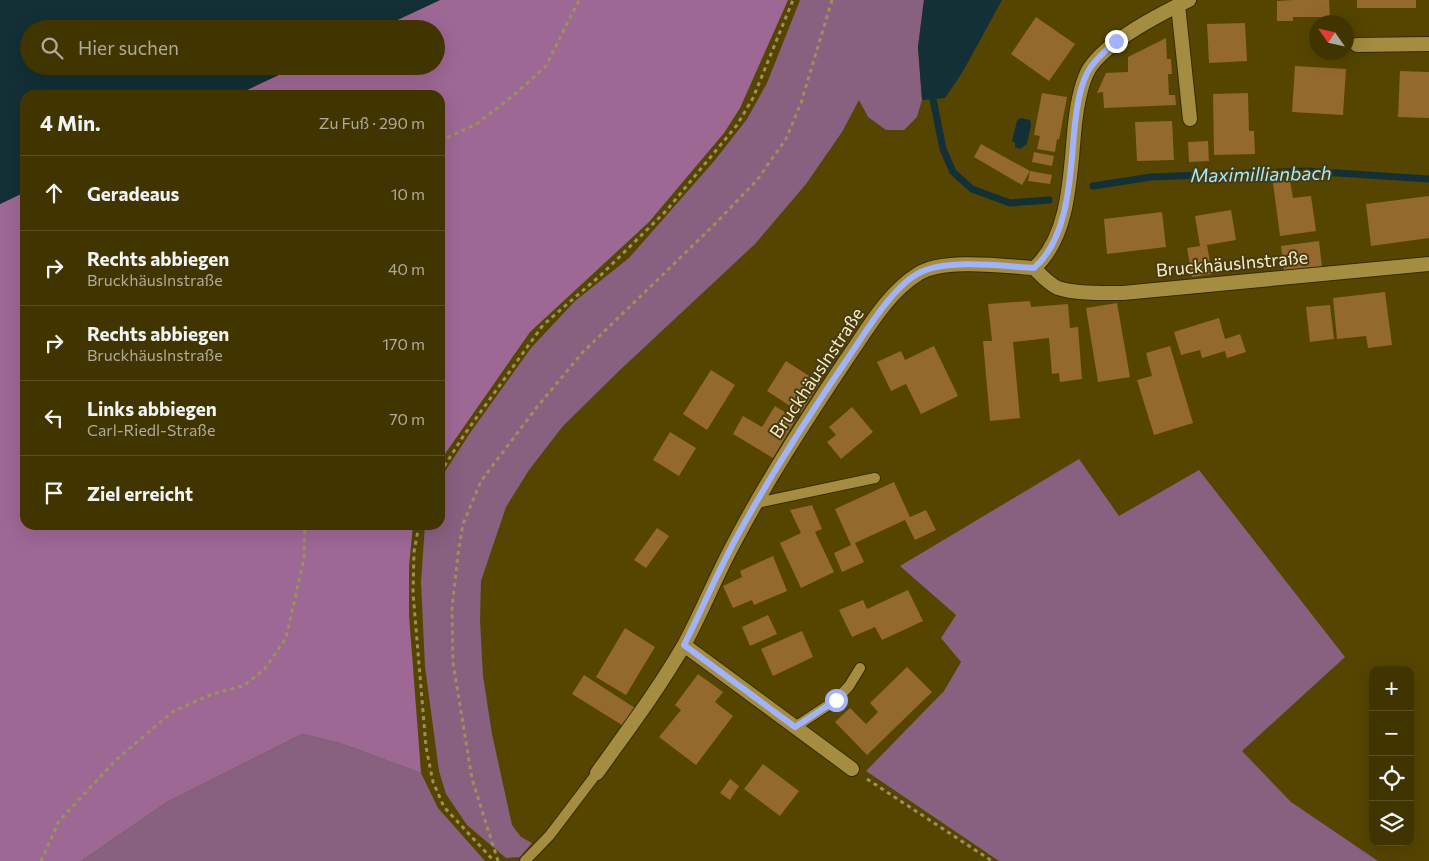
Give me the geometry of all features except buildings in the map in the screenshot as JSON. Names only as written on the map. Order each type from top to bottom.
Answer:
[{"type":"street","points":[[1034,268],[1044,259],[1065,210],[1077,110],[1083,84],[1089,69],[1116,41],[1183,3],[1190,119]]},
{"type":"street","points":[[1357,45],[1429,44]]},
{"type":"street","name":"Bruckhäuslnstraße","points":[[598,773],[684,645],[734,543],[801,427],[868,326],[902,286],[919,273],[938,266],[1034,268],[1058,288],[1084,292],[1123,293],[1429,264]]},
{"type":"street","points":[[684,645],[852,769]]},
{"type":"lane","points":[[757,502],[875,478]]},
{"type":"lane","points":[[795,727],[836,700],[860,668]]},
{"type":"lane","points":[[525,861],[550,835],[598,773]]},
{"type":"path","points":[[445,139],[478,123],[515,94],[546,66],[579,0]]},
{"type":"path","points":[[445,465],[464,435],[543,325],[602,274],[666,211],[737,125],[753,98],[793,0]]},
{"type":"path","points":[[496,861],[472,778],[453,663],[452,608],[463,524],[481,481],[537,406],[583,352],[714,225],[751,186],[786,139],[801,103],[832,0]]},
{"type":"path","points":[[41,861],[60,821],[115,761],[172,712],[212,694],[243,686],[264,670],[286,638],[304,558],[304,530]]},
{"type":"path","points":[[418,530],[414,552],[413,593],[426,747],[433,782],[444,808],[496,861]]},
{"type":"path","points":[[852,769],[992,861]]},
{"type":"shaded area","points":[[440,0],[788,0],[740,108],[724,133],[649,222],[530,332],[445,454],[445,90],[247,90],[279,75],[445,75],[445,20],[397,20]]},
{"type":"shaded area","points":[[800,0],[924,0],[918,47],[922,100],[917,117],[904,130],[886,130],[868,117],[859,100],[842,132],[806,184],[755,244],[563,426],[529,470],[506,507],[481,581],[480,620],[483,676],[492,734],[512,825],[521,837],[532,843],[520,857],[506,858],[467,825],[446,794],[439,771],[425,667],[421,582],[425,530],[445,530],[445,471],[531,348],[575,301],[629,258],[715,160],[747,119],[767,83]]},
{"type":"shaded area","points":[[20,194],[20,530],[413,530],[409,566],[409,615],[421,773],[340,743],[302,734],[167,802],[81,861],[0,861],[0,204]]},
{"type":"shaded area","points":[[1079,459],[1119,516],[1199,470],[1345,657],[1242,751],[1291,802],[1378,861],[999,861],[866,771],[944,691],[961,662],[941,638],[956,615],[900,566]]},
{"type":"shaded area","points":[[302,734],[340,743],[421,773],[438,808],[485,861],[81,861],[167,802]]},
{"type":"water","points":[[0,0],[440,0],[397,20],[20,20],[20,75],[279,75],[247,90],[20,90],[20,194],[0,204]]},
{"type":"water","points":[[924,0],[1002,0],[962,73],[945,98],[922,100],[918,47]]},
{"type":"water","points":[[1020,118],[1030,120],[1031,125],[1027,144],[1020,149],[1015,147],[1015,143],[1012,141],[1017,121]]},
{"type":"waterway","points":[[933,99],[943,149],[953,172],[972,189],[1010,203],[1049,200]]},
{"type":"waterway","name":"Maximillianbach","points":[[1093,186],[1151,177],[1307,171],[1429,179]]},
{"type":"route","points":[[836,700],[795,727],[684,645],[734,543],[801,427],[868,326],[902,286],[919,273],[938,266],[1034,268],[1044,259],[1065,210],[1077,110],[1083,84],[1089,69],[1116,41]]}]
